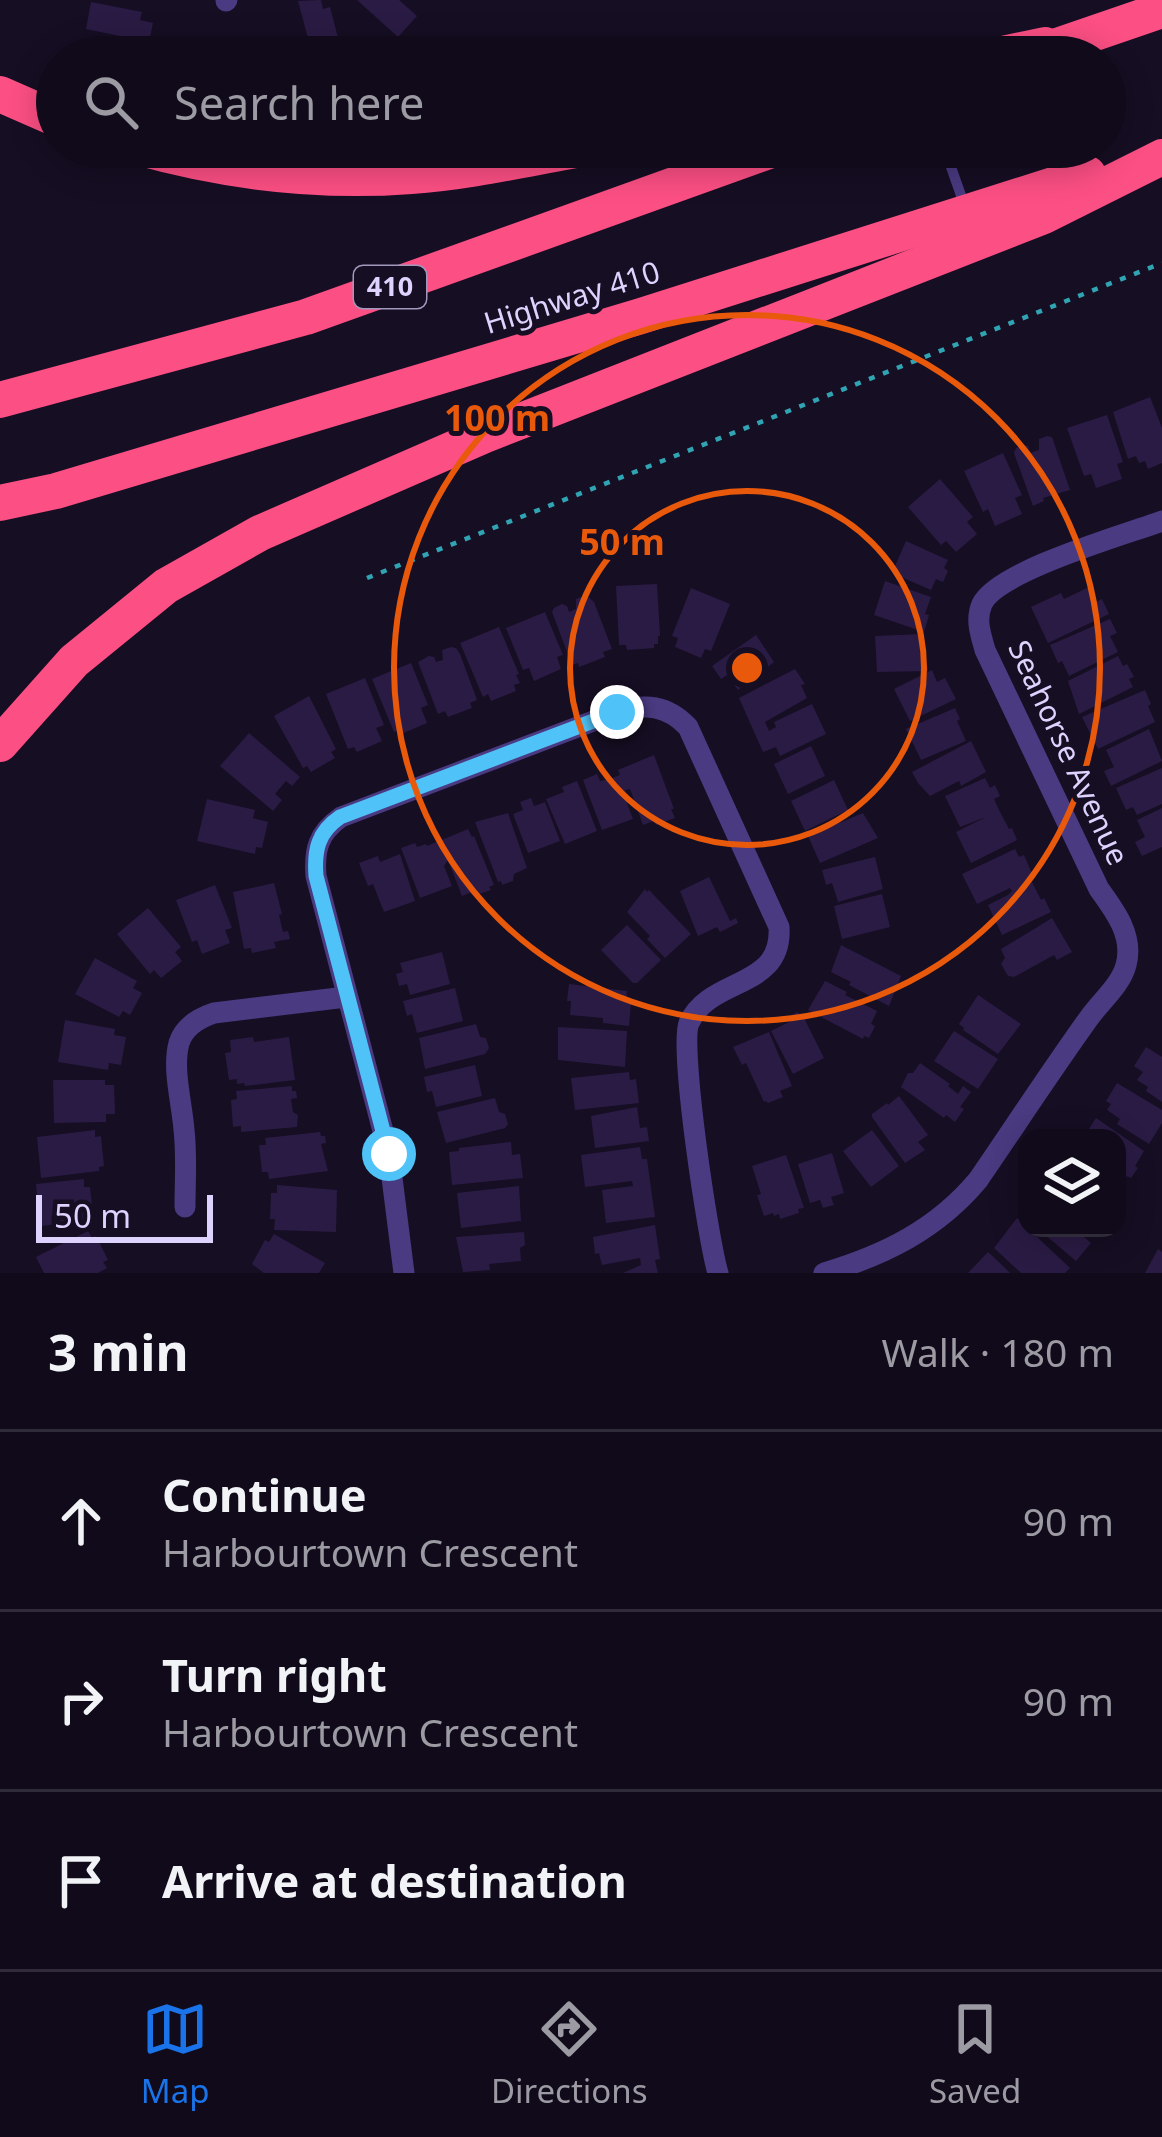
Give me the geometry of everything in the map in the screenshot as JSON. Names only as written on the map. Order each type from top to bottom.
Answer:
[{"type":"highway","points":[[1081,36],[1162,10]]},
{"type":"highway","points":[[0,94],[36,110]]},
{"type":"highway","points":[[0,744],[74,661],[147,601],[260,533],[485,435],[1044,216],[1162,154]]},
{"type":"highway","name":"Highway 410","points":[[1126,165],[1162,154]]},
{"type":"highway","points":[[238,168],[338,179],[415,176],[464,168]]},
{"type":"highway","name":"410","points":[[0,400],[306,317],[721,168]]},
{"type":"highway","name":"Highway 410","points":[[0,503],[56,491],[641,316],[1116,168]]},
{"type":"street","name":"Seahorse Avenue","points":[[824,1273],[914,1237],[958,1204],[1122,976],[1128,962],[1127,938],[996,672],[978,623],[982,603],[998,585],[1162,521]]},
{"type":"street","points":[[404,1273],[389,1154],[316,876],[320,838],[340,817],[617,712],[650,705],[679,717],[688,727],[779,927],[773,959],[760,973],[710,997],[694,1012],[686,1029],[690,1088],[718,1273]]},
{"type":"street","points":[[185,1207],[178,1064],[179,1042],[187,1030],[214,1013],[346,997]]},
{"type":"lane","points":[[951,168],[967,213]]},
{"type":"path","points":[[367,578],[1162,263]]},
{"type":"building","points":[[321,0],[323,9],[330,7],[338,36],[307,36],[298,1]]},
{"type":"building","points":[[357,0],[399,0],[417,16],[397,36]]},
{"type":"building","points":[[91,2],[142,12],[140,20],[153,23],[150,36],[86,29]]},
{"type":"building","points":[[1150,397],[1162,428],[1162,463],[1148,469],[1136,456],[1128,459],[1113,412]]},
{"type":"building","points":[[1107,415],[1123,462],[1117,464],[1122,479],[1096,488],[1091,474],[1084,476],[1067,428]]},
{"type":"building","points":[[1052,437],[1070,490],[1033,506],[1014,453],[1024,445],[1030,453],[1039,450],[1039,439]]},
{"type":"building","points":[[1003,453],[1022,495],[1015,498],[1022,514],[995,526],[964,471]]},
{"type":"building","points":[[940,479],[973,517],[967,522],[977,534],[956,552],[946,541],[941,545],[908,507]]},
{"type":"building","points":[[906,541],[948,560],[943,582],[936,579],[931,590],[892,573]]},
{"type":"building","points":[[885,581],[931,597],[924,632],[874,615]]},
{"type":"building","points":[[657,584],[658,644],[627,650],[626,645],[619,645],[616,586]]},
{"type":"building","points":[[1089,587],[1109,614],[1048,643],[1031,607]]},
{"type":"building","points":[[691,588],[730,604],[711,651],[705,649],[701,658],[675,647],[678,638],[672,636]]},
{"type":"building","points":[[586,595],[594,602],[612,649],[603,652],[605,657],[579,667],[572,665],[552,612],[562,604],[569,612],[576,609],[576,599]]},
{"type":"building","points":[[545,612],[563,655],[557,657],[561,669],[534,681],[529,668],[523,670],[506,628]]},
{"type":"building","points":[[1110,619],[1117,633],[1110,636],[1118,652],[1069,676],[1050,645]]},
{"type":"building","points":[[499,627],[520,683],[514,685],[516,691],[491,701],[488,694],[483,697],[460,643]]},
{"type":"building","points":[[923,634],[928,671],[877,672],[875,636]]},
{"type":"building","points":[[756,635],[774,662],[738,690],[712,666]]},
{"type":"building","points":[[451,647],[460,654],[477,700],[470,703],[472,708],[448,717],[445,711],[438,714],[418,662],[429,656],[436,662],[443,660],[442,650]]},
{"type":"building","points":[[1118,656],[1134,677],[1129,679],[1133,687],[1079,714],[1068,681]]},
{"type":"building","points":[[411,663],[428,705],[421,708],[427,723],[399,735],[372,679]]},
{"type":"building","points":[[795,669],[807,698],[765,722],[769,731],[776,727],[774,722],[812,704],[826,734],[780,756],[776,747],[763,752],[739,698]]},
{"type":"building","points":[[932,670],[937,682],[945,678],[956,699],[910,721],[894,689]]},
{"type":"building","points":[[365,678],[384,725],[376,728],[382,741],[357,752],[354,747],[348,749],[326,694]]},
{"type":"building","points":[[1145,690],[1155,722],[1098,749],[1082,717]]},
{"type":"building","points":[[309,696],[336,749],[331,752],[335,758],[311,772],[303,768],[274,716]]},
{"type":"building","points":[[955,708],[966,741],[921,760],[906,729]]},
{"type":"building","points":[[1149,729],[1162,761],[1111,786],[1104,771],[1114,767],[1106,750]]},
{"type":"building","points":[[249,733],[300,777],[292,786],[286,781],[275,794],[282,800],[273,811],[220,766]]},
{"type":"building","points":[[971,741],[986,772],[930,796],[912,772]]},
{"type":"building","points":[[811,746],[825,776],[788,794],[774,764]]},
{"type":"building","points":[[654,755],[675,818],[643,825],[630,789],[625,790],[625,798],[633,819],[602,830],[583,780],[597,774],[600,781],[610,779],[620,775],[618,770]]},
{"type":"building","points":[[1162,768],[1162,804],[1137,815],[1133,807],[1126,810],[1116,788]]},
{"type":"building","points":[[985,778],[990,788],[995,785],[1000,796],[994,799],[1017,840],[971,863],[956,832],[986,817],[960,827],[945,796]]},
{"type":"building","points":[[834,780],[848,810],[805,831],[791,801]]},
{"type":"building","points":[[577,781],[597,831],[565,844],[546,799]]},
{"type":"building","points":[[531,798],[534,806],[545,802],[560,841],[528,853],[513,814],[523,810],[520,802]]},
{"type":"building","points":[[207,799],[255,810],[253,818],[268,822],[262,848],[256,847],[255,854],[197,841]]},
{"type":"building","points":[[1162,808],[1162,847],[1142,856],[1135,842],[1145,837],[1137,820]]},
{"type":"building","points":[[508,813],[527,868],[502,885],[475,822]]},
{"type":"building","points":[[863,813],[878,838],[820,863],[808,836]]},
{"type":"building","points":[[468,829],[494,885],[491,890],[462,896],[448,860],[444,866],[452,886],[420,898],[401,848],[415,843],[427,846]]},
{"type":"building","points":[[1015,849],[1019,857],[1024,855],[1034,878],[1024,886],[1032,882],[1051,912],[1002,935],[988,905],[1012,891],[977,904],[962,874]]},
{"type":"building","points":[[400,854],[415,901],[384,912],[359,863]]},
{"type":"building","points":[[875,857],[883,889],[838,902],[822,870]]},
{"type":"building","points":[[709,877],[730,921],[736,918],[738,923],[698,936],[680,891]]},
{"type":"building","points":[[274,883],[283,932],[288,931],[290,939],[274,942],[276,948],[252,953],[251,948],[244,949],[233,892]]},
{"type":"building","points":[[215,885],[232,928],[225,930],[230,943],[202,954],[197,940],[192,942],[176,900]]},
{"type":"building","points":[[645,889],[691,934],[665,958],[627,912]]},
{"type":"building","points":[[882,894],[890,927],[842,939],[834,906]]},
{"type":"building","points":[[148,908],[181,947],[175,952],[182,961],[161,978],[154,970],[150,974],[117,934]]},
{"type":"building","points":[[1052,918],[1072,952],[1008,976],[1001,964],[1005,958],[1001,949]]},
{"type":"building","points":[[627,925],[661,960],[637,983],[601,950]]},
{"type":"building","points":[[841,945],[901,976],[889,1006],[831,972]]},
{"type":"building","points":[[442,952],[450,984],[410,995],[407,984],[399,986],[400,963]]},
{"type":"building","points":[[95,958],[137,981],[133,988],[142,993],[130,1015],[123,1011],[119,1017],[75,994]]},
{"type":"building","points":[[825,981],[877,1011],[869,1038],[808,1010]]},
{"type":"building","points":[[569,984],[627,991],[629,1026],[570,1015]]},
{"type":"building","points":[[455,988],[463,1021],[417,1033],[403,1001]]},
{"type":"building","points":[[978,995],[1021,1024],[998,1054],[959,1024]]},
{"type":"building","points":[[798,1012],[824,1058],[793,1074],[771,1031],[793,1020],[791,1015]]},
{"type":"building","points":[[65,1020],[115,1029],[114,1035],[126,1037],[121,1065],[109,1063],[108,1070],[58,1062]]},
{"type":"building","points":[[476,1024],[489,1048],[485,1054],[425,1069],[419,1038]]},
{"type":"building","points":[[558,1027],[627,1031],[625,1067],[558,1060]]},
{"type":"building","points":[[954,1031],[998,1059],[978,1089],[934,1061]]},
{"type":"building","points":[[769,1032],[792,1086],[780,1091],[783,1097],[768,1103],[733,1047]]},
{"type":"building","points":[[253,1037],[254,1042],[289,1037],[295,1080],[245,1086],[237,1084],[237,1079],[229,1080],[225,1053],[231,1052],[230,1040]]},
{"type":"building","points":[[1146,1047],[1162,1057],[1162,1102],[1137,1080],[1143,1072],[1134,1066]]},
{"type":"building","points":[[920,1063],[958,1094],[963,1086],[971,1092],[955,1122],[901,1087]]},
{"type":"building","points":[[475,1065],[482,1096],[436,1107],[424,1077]]},
{"type":"building","points":[[629,1072],[630,1080],[636,1079],[639,1103],[575,1110],[571,1078]]},
{"type":"building","points":[[53,1080],[105,1080],[105,1085],[114,1085],[115,1114],[106,1114],[106,1122],[54,1123]]},
{"type":"building","points":[[1117,1083],[1162,1110],[1162,1123],[1149,1144],[1117,1124],[1120,1119],[1107,1110],[1111,1104],[1106,1101]]},
{"type":"building","points":[[292,1086],[297,1127],[241,1132],[241,1126],[233,1127],[231,1100],[237,1099],[236,1091]]},
{"type":"building","points":[[899,1096],[928,1135],[918,1142],[925,1150],[905,1163],[872,1117]]},
{"type":"building","points":[[495,1098],[499,1112],[505,1114],[505,1128],[446,1143],[437,1112]]},
{"type":"building","points":[[637,1107],[640,1128],[647,1127],[649,1141],[595,1148],[591,1116]]},
{"type":"building","points":[[1096,1118],[1112,1129],[1089,1129]]},
{"type":"building","points":[[95,1130],[95,1137],[101,1136],[104,1166],[99,1171],[41,1178],[37,1137]]},
{"type":"building","points":[[872,1130],[899,1166],[871,1187],[843,1151]]},
{"type":"building","points":[[320,1132],[325,1136],[326,1143],[321,1144],[328,1171],[269,1179],[268,1172],[262,1172],[259,1145],[266,1145],[265,1138]]},
{"type":"building","points":[[1126,1139],[1144,1151],[1138,1168],[1131,1178],[1127,1176]]},
{"type":"building","points":[[511,1142],[512,1155],[520,1154],[523,1178],[452,1185],[449,1152]]},
{"type":"building","points":[[640,1147],[642,1159],[647,1159],[655,1217],[606,1223],[602,1190],[633,1186],[632,1181],[585,1187],[581,1155]]},
{"type":"building","points":[[832,1153],[844,1193],[831,1197],[834,1205],[823,1208],[820,1200],[810,1203],[798,1164]]},
{"type":"building","points":[[786,1155],[804,1208],[780,1219],[779,1214],[764,1216],[752,1166]]},
{"type":"building","points":[[84,1179],[84,1187],[90,1187],[93,1214],[88,1221],[40,1226],[36,1184]]},
{"type":"building","points":[[277,1185],[337,1190],[336,1232],[274,1230],[271,1193],[277,1193]]},
{"type":"building","points":[[519,1186],[521,1221],[461,1228],[457,1193]]},
{"type":"building","points":[[1017,1218],[1018,1237],[1037,1237],[1070,1268],[1065,1273],[1021,1273],[994,1248]]},
{"type":"building","points":[[655,1225],[658,1273],[623,1273],[641,1265],[640,1258],[602,1265],[599,1253],[595,1254],[593,1237]]},
{"type":"building","points":[[88,1231],[92,1238],[96,1236],[107,1268],[98,1273],[44,1273],[36,1257]]},
{"type":"building","points":[[524,1232],[521,1261],[463,1272],[456,1237]]},
{"type":"building","points":[[274,1234],[325,1263],[319,1273],[264,1273],[252,1264],[265,1240],[269,1242]]},
{"type":"building","points":[[1048,1237],[1084,1237],[1091,1243],[1076,1261]]},
{"type":"building","points":[[1158,1249],[1162,1273],[1145,1273]]},
{"type":"building","points":[[988,1252],[1003,1266],[1010,1273],[968,1273]]},
{"type":"route","points":[[389,1154],[316,876],[320,838],[340,817],[617,712]]}]
